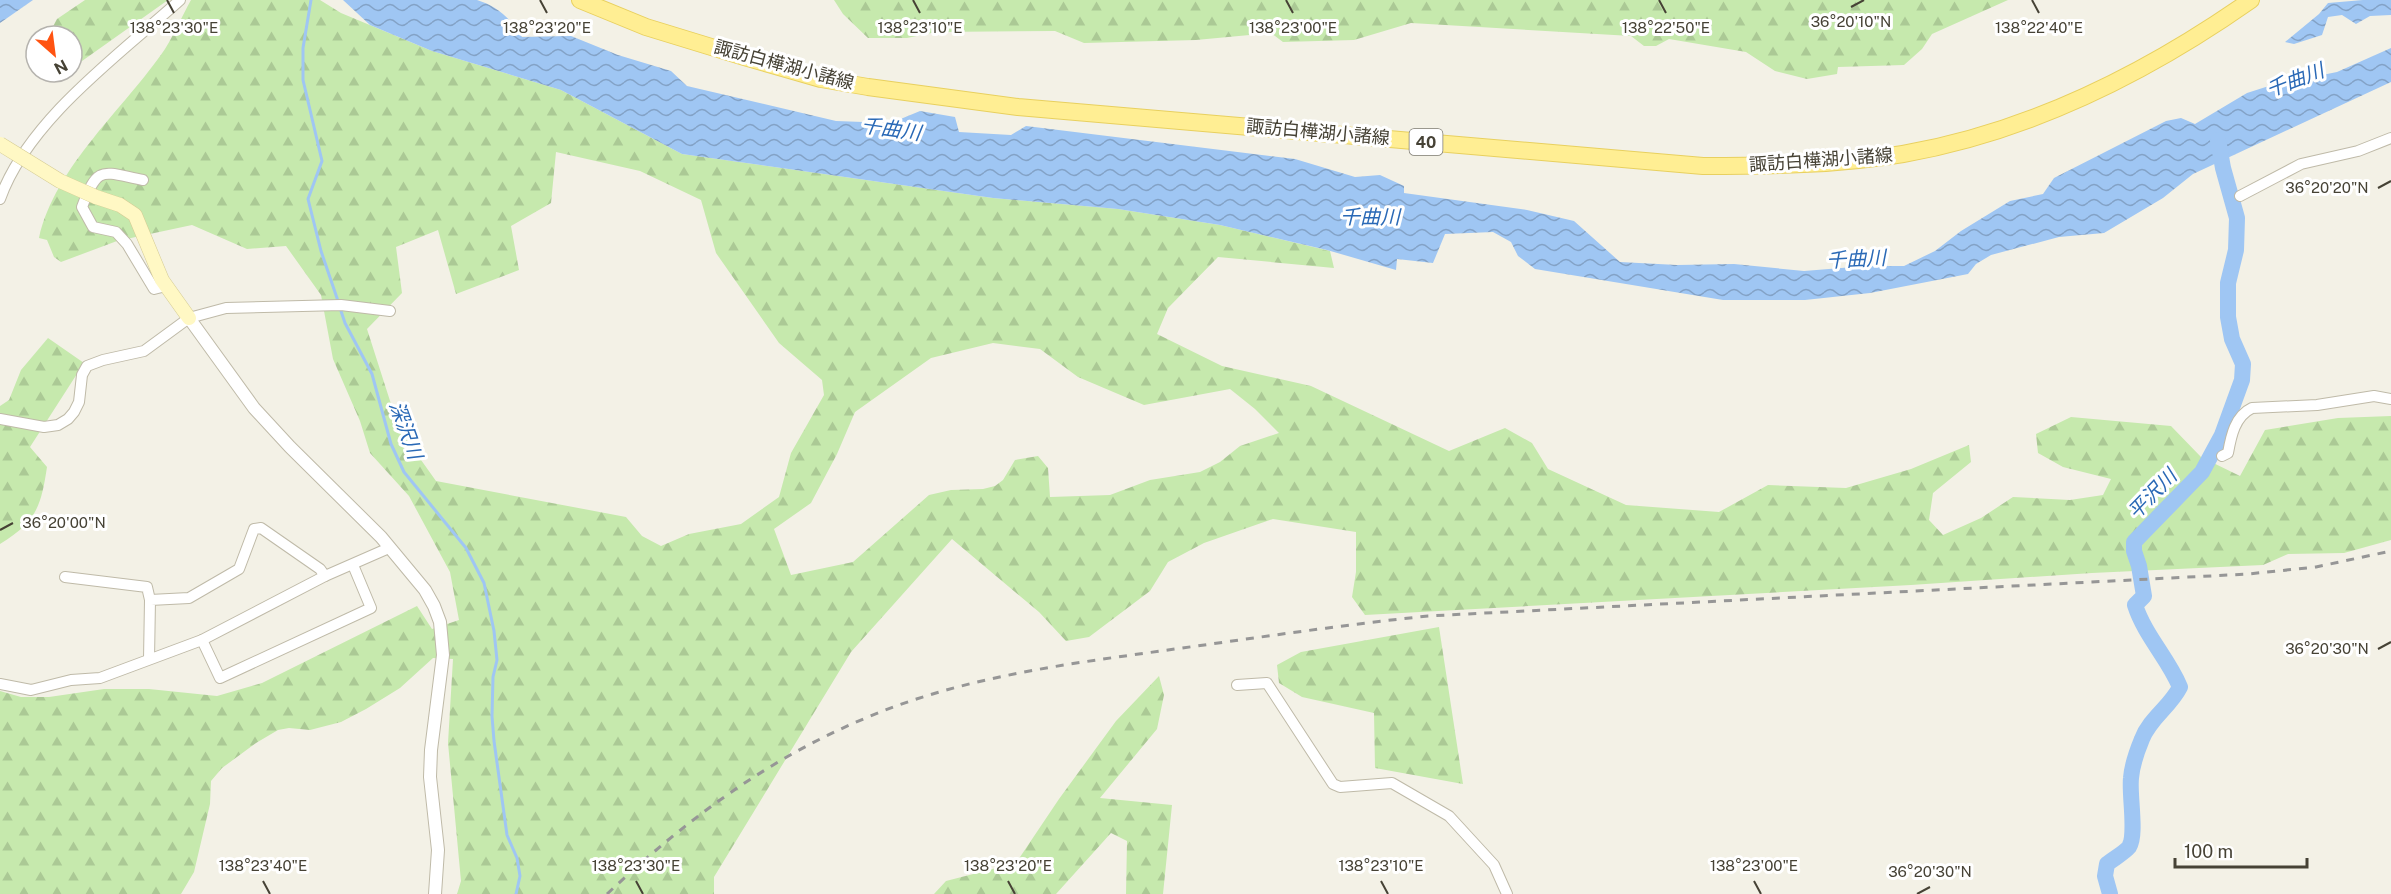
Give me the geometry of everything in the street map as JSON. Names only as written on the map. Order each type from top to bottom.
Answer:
[{"type":"main road","name":"諏訪白樺湖小諸線","points":[[580,0],[646,27],[744,57],[821,79],[868,87],[1042,109],[1703,166],[1781,166],[1901,154],[2004,129],[2072,102],[2116,81],[2195,38],[2251,0]]},
{"type":"main road","points":[[0,144],[60,181],[120,205],[135,215],[166,286],[189,318]]},
{"type":"street","points":[[0,199],[12,172],[48,122],[180,0]]},
{"type":"street","points":[[2240,196],[2301,164],[2358,151],[2391,138]]},
{"type":"street","points":[[143,180],[106,173],[97,176],[91,184],[82,207],[93,227],[116,232],[127,244],[154,289],[166,286]]},
{"type":"street","points":[[0,419],[38,427],[58,425],[68,419],[79,402],[82,375],[87,366],[144,351],[189,318],[226,308],[341,305],[390,311]]},
{"type":"street","points":[[189,318],[254,408],[381,537],[424,590],[440,622],[443,655],[431,750],[430,777],[438,850],[435,894]]},
{"type":"street","points":[[2222,456],[2228,453],[2233,430],[2238,421],[2245,411],[2252,408],[2317,405],[2374,396],[2391,399]]},
{"type":"street","points":[[150,600],[189,598],[240,569],[254,529],[261,528],[320,569],[325,576]]},
{"type":"street","points":[[0,684],[31,690],[71,680],[100,678],[202,640],[325,576],[389,548]]},
{"type":"street","points":[[202,640],[220,678],[371,608],[353,565]]},
{"type":"street","points":[[65,577],[147,587],[150,600],[149,659]]},
{"type":"street","points":[[1238,685],[1267,682],[1333,784],[1340,787],[1392,783],[1449,816],[1494,865],[1508,894]]},
{"type":"green space","points":[[85,0],[168,0],[84,60],[84,24],[54,24],[57,19]]},
{"type":"green space","points":[[191,0],[320,0],[341,13],[432,51],[561,90],[682,154],[993,198],[1118,209],[1220,225],[1330,251],[1334,268],[1218,257],[1168,308],[1157,334],[1222,366],[1311,386],[1449,451],[1505,428],[1532,443],[1548,469],[1626,505],[1719,512],[1768,485],[1846,488],[1911,469],[1969,445],[1971,462],[1933,493],[1929,520],[1943,535],[1981,518],[2013,497],[2070,500],[2103,495],[2111,479],[2063,467],[2038,453],[2036,434],[2071,417],[2171,426],[2201,457],[2240,476],[2265,430],[2338,418],[2391,416],[2391,540],[2344,553],[2288,554],[2263,565],[1365,615],[1352,597],[1356,572],[1356,532],[1273,519],[1204,543],[1168,562],[1150,591],[1089,637],[1066,641],[1039,612],[952,539],[851,652],[714,877],[714,894],[457,894],[461,881],[448,743],[453,659],[433,658],[400,688],[366,709],[341,722],[310,730],[289,728],[278,730],[222,768],[211,781],[210,804],[194,872],[181,894],[0,894],[0,691],[21,697],[49,697],[104,689],[149,689],[217,696],[262,683],[417,606],[432,629],[459,620],[450,572],[409,496],[370,453],[360,421],[333,359],[321,295],[286,246],[247,249],[192,225],[117,241],[61,262],[54,257],[47,240],[39,238],[47,212],[75,162],[165,49]],"holes":[[[556,152],[640,171],[701,200],[716,253],[779,343],[822,380],[824,395],[791,453],[779,497],[741,524],[689,534],[661,546],[642,536],[626,517],[436,481],[399,429],[367,329],[402,293],[396,247],[438,230],[456,294],[519,270],[511,226],[551,203]],[[993,343],[1040,349],[1078,377],[1144,405],[1230,389],[1255,409],[1279,433],[1240,446],[1220,462],[1200,472],[1150,480],[1110,495],[1050,497],[1048,468],[1038,456],[1015,460],[1003,480],[995,486],[983,489],[951,490],[929,495],[853,562],[791,575],[774,529],[811,503],[837,454],[855,412],[931,358]]]},
{"type":"green space","points":[[834,0],[2008,0],[1932,34],[1922,49],[1904,65],[1838,67],[1837,74],[1807,79],[1775,71],[1746,52],[1669,39],[1656,46],[1644,46],[1631,36],[1411,23],[1354,40],[1283,42],[1271,33],[1196,40],[1084,43],[1055,31],[936,32],[907,38],[868,38],[843,14]]},
{"type":"green space","points":[[48,338],[84,363],[30,447],[47,467],[42,493],[35,512],[22,528],[0,544],[0,406],[9,400],[21,370]]},
{"type":"green space","points":[[1439,627],[1463,784],[1375,768],[1374,713],[1302,697],[1279,683],[1277,665],[1301,652]]},
{"type":"green space","points":[[1159,676],[1164,695],[1157,729],[1100,798],[1172,805],[1163,894],[1126,894],[1127,841],[1111,833],[1056,894],[934,894],[946,881],[1016,863],[1116,721]]},
{"type":"water","points":[[0,0],[33,0],[0,23]]},
{"type":"water","name":"千曲川","points":[[343,0],[477,0],[503,14],[522,37],[571,36],[618,55],[671,71],[687,86],[836,121],[891,123],[920,111],[955,117],[959,132],[1011,135],[1026,126],[1295,159],[1355,177],[1380,175],[1404,186],[1404,193],[1527,210],[1574,221],[1620,262],[1677,265],[1734,264],[1804,271],[1866,266],[1904,266],[1935,251],[1961,231],[2010,201],[2043,194],[2054,178],[2166,121],[2181,118],[2195,124],[2247,93],[2272,85],[2337,72],[2391,48],[2391,82],[2193,174],[2163,198],[2104,233],[2059,237],[1991,255],[1976,264],[1968,274],[1870,293],[1805,300],[1723,300],[1535,269],[1518,256],[1511,242],[1493,232],[1445,234],[1433,263],[1397,259],[1396,270],[1327,250],[1220,225],[1118,209],[993,198],[682,154],[561,90],[432,51],[370,25]]},
{"type":"water","name":"千曲川","points":[[2391,0],[2391,15],[2370,16],[2356,24],[2342,15],[2328,17],[2322,35],[2294,44],[2285,42],[2319,14],[2328,3]]},
{"type":"waterway","name":"深沢川","points":[[311,0],[303,48],[303,80],[322,161],[308,199],[321,251],[338,301]]},
{"type":"waterway","name":"平沢川","points":[[2110,894],[2105,876],[2107,864],[2127,849],[2131,841],[2133,824],[2131,778],[2137,753],[2150,725],[2180,687],[2145,627],[2135,605],[2144,596],[2134,542],[2202,472],[2222,435],[2242,380],[2243,364],[2232,339],[2228,317],[2228,283],[2236,250],[2237,218],[2218,140]]},
{"type":"waterway","name":"深沢川","points":[[340,308],[345,323],[372,374],[391,444],[404,472],[466,548],[484,583],[494,631],[497,660],[493,677],[494,741],[507,835],[517,858],[520,876],[516,894]]},
{"type":"railway","points":[[607,894],[698,817],[762,772],[796,752],[868,717],[904,703],[1015,674],[1130,655],[1428,616],[2248,574],[2316,567],[2391,551]]}]
